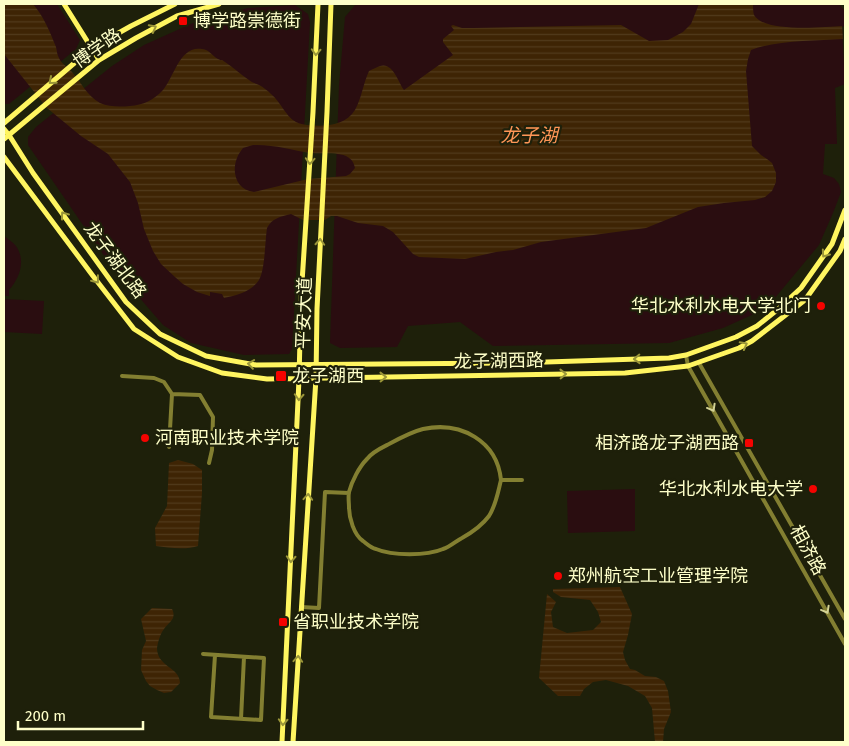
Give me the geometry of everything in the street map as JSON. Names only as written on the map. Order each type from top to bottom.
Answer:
[{"type":"street","points":[[64,4],[99,60]]},
{"type":"street","name":"博学路","points":[[4,123],[92,48],[175,4]]},
{"type":"street","name":"博学路","points":[[4,139],[99,60],[177,16],[219,4]]},
{"type":"street","name":"平安大道","points":[[282,742],[301,298],[318,4]]},
{"type":"street","name":"平安大道","points":[[293,742],[316,378],[317,309],[331,4]]},
{"type":"street","name":"龙子湖北路","points":[[4,129],[33,173],[126,302],[160,334],[206,356],[256,365],[299,365]]},
{"type":"street","name":"龙子湖北路","points":[[4,157],[134,329],[178,357],[222,373],[267,379],[299,379]]},
{"type":"street","name":"龙子湖西路","points":[[299,365],[516,363],[669,358],[686,355],[736,338],[757,326],[777,310],[801,288],[832,244],[845,210]]},
{"type":"street","name":"龙子湖西路","points":[[299,379],[625,373],[688,366],[740,348],[805,300],[840,251],[845,238]]},
{"type":"street","name":"相济路","points":[[686,355],[688,366],[845,644]]},
{"type":"street","name":"相济路","points":[[699,363],[845,619]]},
{"type":"street","points":[[122,376],[154,378],[164,382],[172,394],[168,447]]},
{"type":"street","points":[[172,394],[200,395],[213,417],[212,450],[209,463]]},
{"type":"street","points":[[425,428],[458,430],[481,440],[494,456],[500,471],[501,480],[497,497],[488,516],[470,533],[443,550],[421,554],[397,554],[375,549],[359,538],[349,516],[349,493],[357,474],[367,458],[407,434],[425,428]]},
{"type":"street","points":[[501,480],[522,480]]},
{"type":"street","points":[[301,607],[319,608],[325,492],[349,493]]},
{"type":"street","points":[[203,654],[264,658],[261,720],[211,716],[215,655]]},
{"type":"street","points":[[241,719],[244,657]]},
{"type":"shaded area","points":[[4,4],[57,4],[80,40],[76,49],[9,104],[4,104]]},
{"type":"shaded area","points":[[356,4],[839,4],[845,11],[845,26],[842,27],[845,84],[835,88],[837,144],[825,144],[823,174],[834,178],[839,184],[841,192],[819,245],[774,299],[754,314],[723,328],[669,343],[493,346],[460,322],[408,326],[397,347],[340,348],[330,343],[339,85],[345,17]]},
{"type":"shaded area","points":[[295,5],[308,14],[310,22],[292,349],[289,354],[244,355],[191,343],[163,325],[107,260],[28,145],[28,137],[36,127],[112,66],[144,45],[193,23],[248,8]]},
{"type":"shaded area","points":[[4,236],[16,246],[21,257],[19,274],[9,290],[9,296],[4,296]]},
{"type":"shaded area","points":[[4,299],[44,301],[42,334],[4,332]]},
{"type":"shaded area","points":[[635,489],[635,531],[568,533],[567,491]]},
{"type":"water","name":"龙子湖","points":[[4,4],[33,4],[46,25],[60,60],[71,70],[88,93],[100,103],[122,107],[144,103],[156,97],[163,90],[183,57],[194,49],[202,49],[265,89],[296,122],[320,126],[340,122],[351,115],[355,110],[369,71],[380,66],[388,67],[395,74],[404,90],[453,55],[443,42],[443,39],[454,30],[451,26],[453,25],[462,28],[474,28],[621,25],[649,41],[668,40],[683,32],[691,24],[699,4],[753,4],[754,15],[760,21],[781,27],[795,28],[842,26],[843,39],[772,44],[751,50],[746,71],[752,146],[772,163],[776,173],[776,182],[772,191],[765,197],[698,207],[646,228],[541,242],[513,250],[465,259],[419,257],[413,254],[393,232],[383,226],[358,223],[337,216],[331,216],[325,220],[303,220],[291,214],[274,220],[267,228],[261,275],[256,284],[244,292],[224,298],[222,294],[210,292],[210,296],[197,292],[183,284],[161,264],[153,251],[144,229],[138,203],[130,182],[108,154],[81,136],[47,108],[4,54]],"holes":[[[260,145],[311,153],[342,155],[351,160],[355,168],[346,176],[308,179],[254,192],[248,191],[237,180],[235,164],[243,148]]]},
{"type":"water","points":[[178,460],[193,464],[202,470],[198,546],[172,548],[156,546],[155,528],[167,506],[169,463]]},
{"type":"water","points":[[620,587],[632,614],[623,652],[625,660],[630,669],[645,676],[656,677],[664,681],[668,691],[671,712],[664,729],[663,742],[655,742],[652,708],[645,696],[628,686],[606,680],[593,682],[584,689],[580,696],[558,696],[539,678],[547,594],[556,602],[551,612],[553,627],[567,633],[593,630],[601,622],[598,612],[590,600],[561,597],[553,592],[553,589]]},
{"type":"water","points":[[152,608],[172,609],[174,615],[161,633],[157,648],[161,659],[179,678],[180,683],[171,692],[164,693],[150,686],[141,670],[142,650],[146,641],[141,619]]},
{"type":"place","name":"博学路崇德街","points":[[183,21]]},
{"type":"place","name":"华北水利水电大学北门","points":[[821,306]]},
{"type":"place","name":"龙子湖西","points":[[281,376]]},
{"type":"place","name":"河南职业技术学院","points":[[145,438]]},
{"type":"place","name":"相济路龙子湖西路","points":[[749,443]]},
{"type":"place","name":"华北水利水电大学","points":[[813,489]]},
{"type":"place","name":"郑州航空工业管理学院","points":[[558,576]]},
{"type":"place","name":"省职业技术学院","points":[[283,622]]}]
